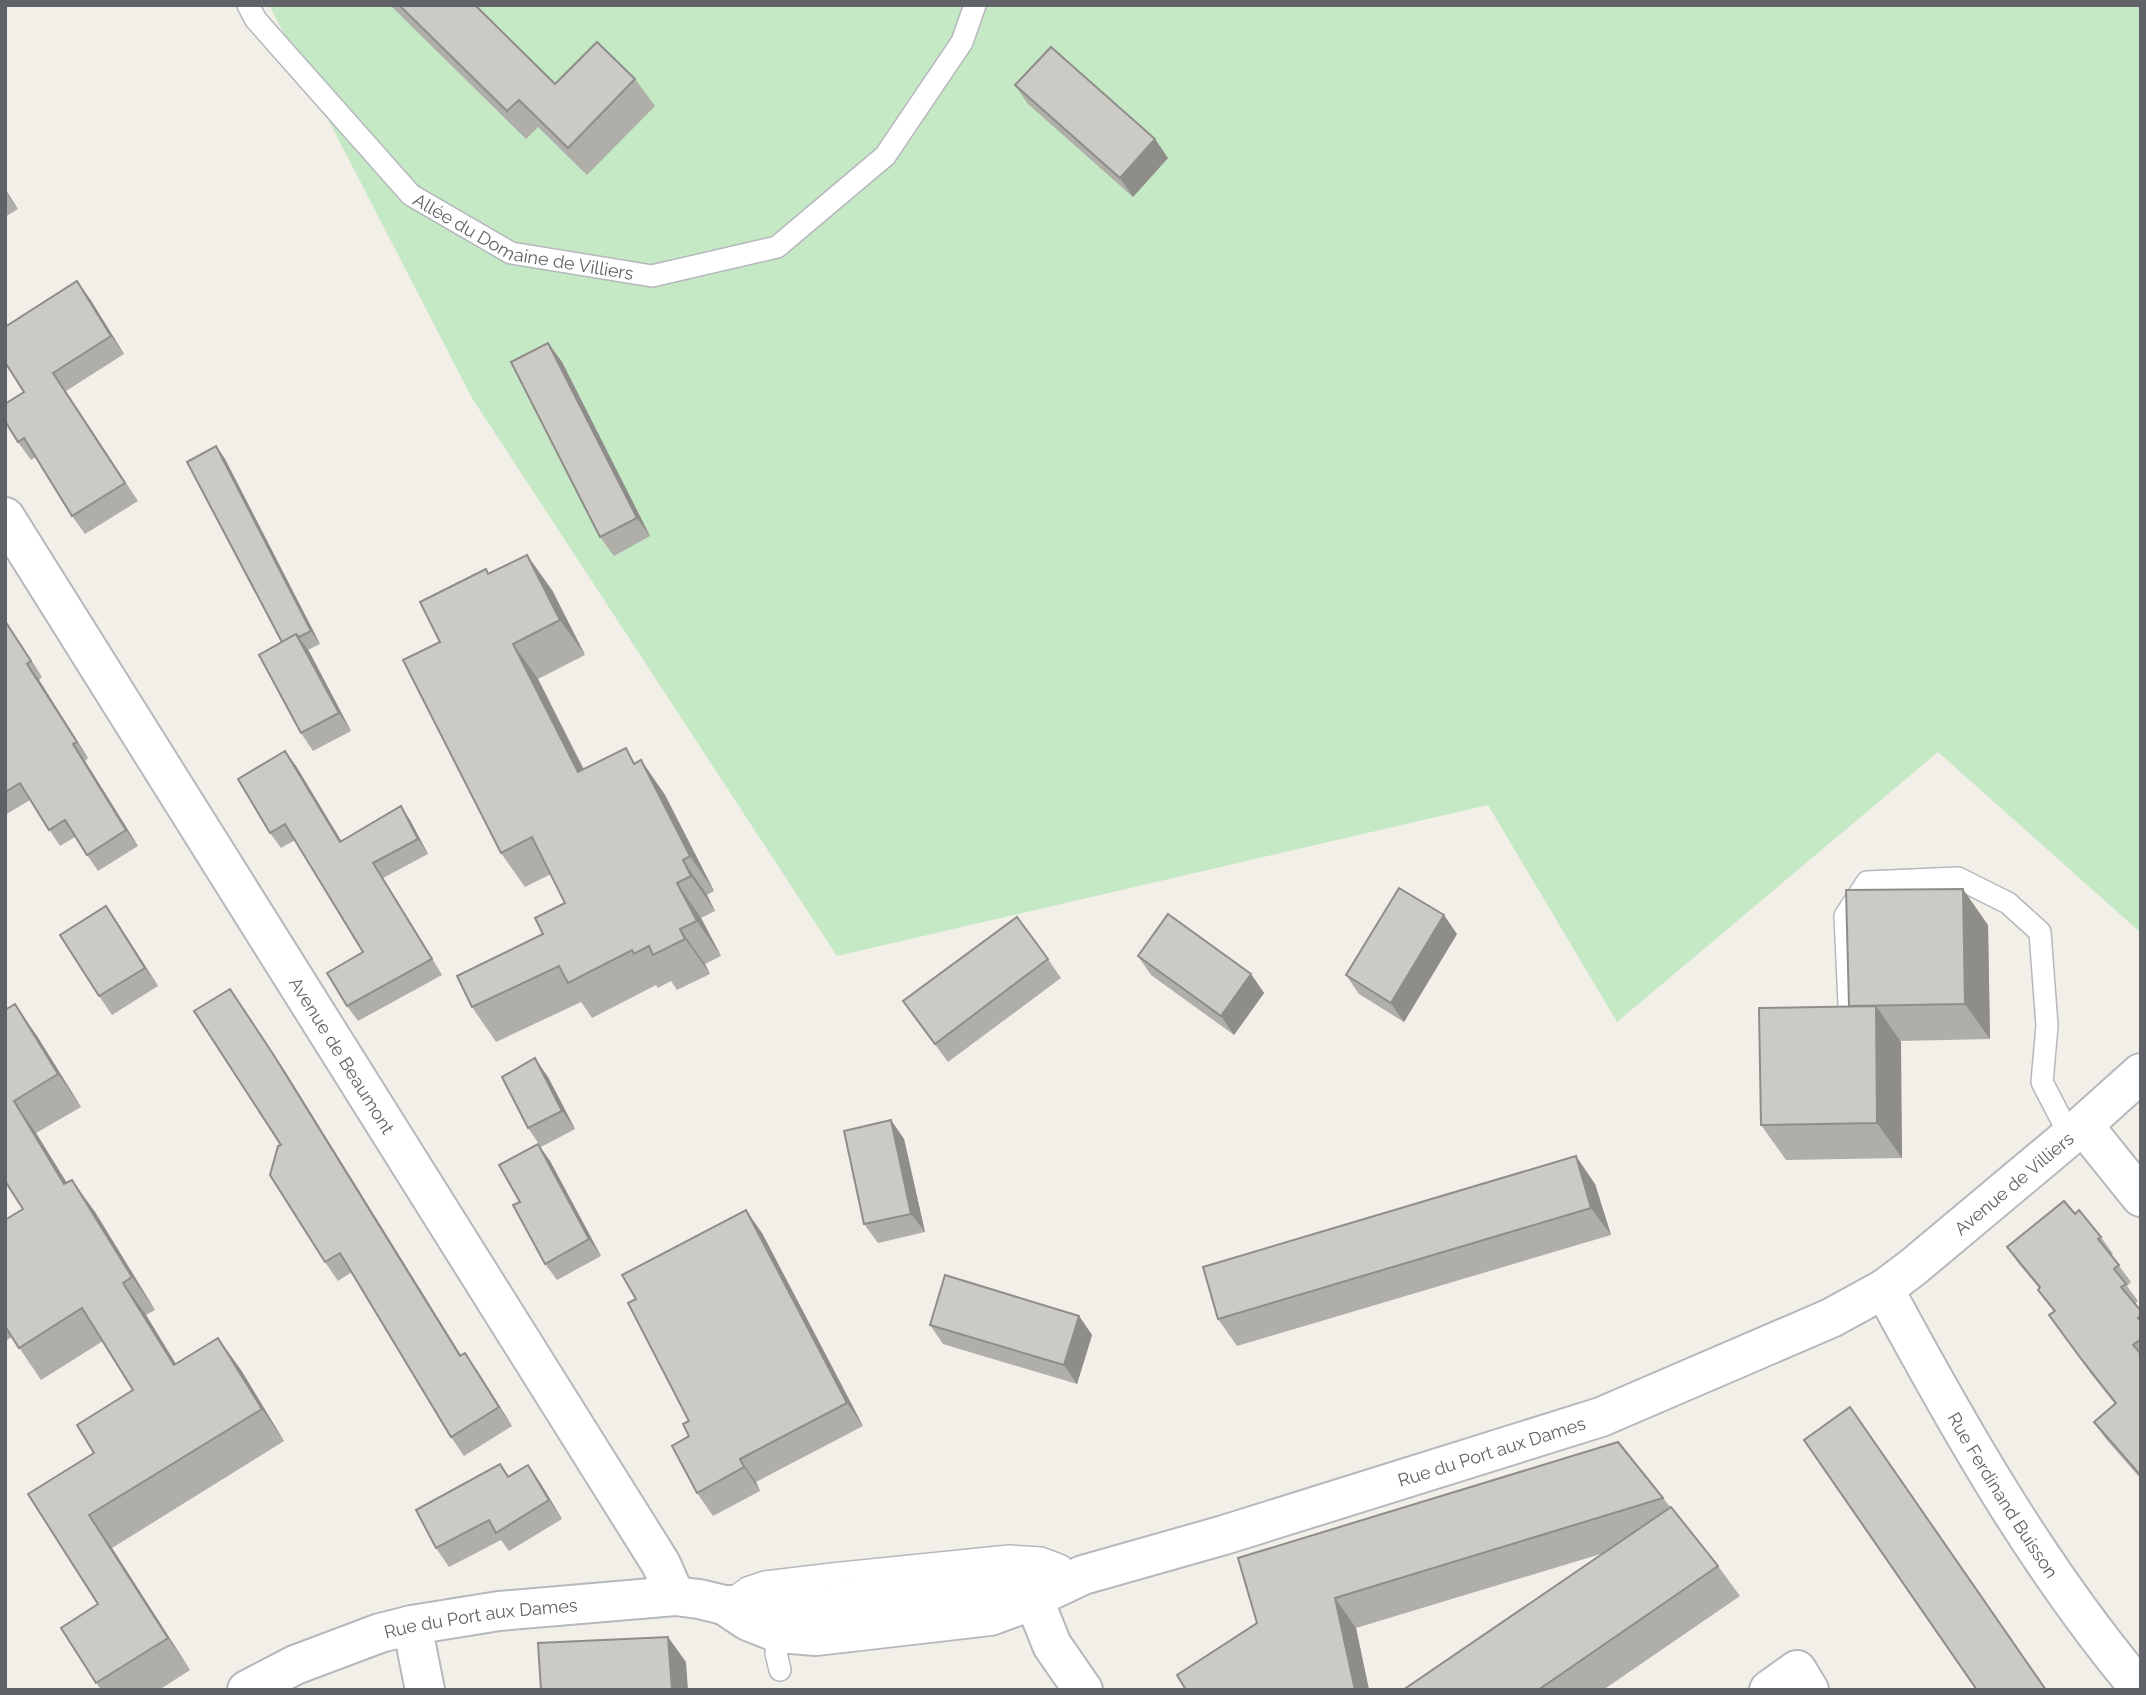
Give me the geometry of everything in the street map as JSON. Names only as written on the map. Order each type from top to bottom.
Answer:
[{"type":"street","name":"Avenue de Beaumont","points":[[5,517],[661,1564],[674,1596]]},
{"type":"street","name":"Avenue de Villiers","points":[[1884,1289],[2141,1073]]},
{"type":"street","points":[[2076,1130],[2141,1196]]},
{"type":"street","name":"Rue du Port aux Dames","points":[[247,1690],[307,1661],[380,1633],[412,1625],[520,1609],[674,1596],[699,1599],[780,1619],[818,1605],[895,1595],[1034,1588],[1224,1535],[1601,1417],[1831,1318],[1884,1289]]},
{"type":"street","name":"Rue Ferdinand Buisson","points":[[1884,1289],[1961,1429],[2037,1551],[2141,1690]]},
{"type":"street","points":[[1034,1588],[1040,1615],[1052,1645],[1083,1690]]},
{"type":"street","points":[[412,1625],[425,1690]]},
{"type":"street","points":[[1769,1690],[1797,1671],[1809,1690]]},
{"type":"lane","name":"Allée du Domaine de Villiers","points":[[248,5],[256,20],[411,195],[511,253],[652,276],[777,247],[885,156],[962,42],[975,5]]},
{"type":"lane","points":[[1850,1026],[1844,916],[1867,882],[1958,878],[2008,903],[2040,932],[2047,1026],[2042,1082],[2076,1130]]},
{"type":"lane","points":[[724,1605],[747,1588],[765,1582],[1009,1556],[1041,1558],[1083,1575]]},
{"type":"lane","points":[[780,1619],[776,1653],[780,1670]]},
{"type":"green space","points":[[269,5],[2141,5],[2141,933],[1938,752],[1617,1022],[1488,805],[837,956],[472,398]]},
{"type":"building","points":[[399,5],[475,5],[555,84],[597,42],[635,79],[568,148],[519,100],[507,111]]},
{"type":"building","points":[[1051,47],[1155,139],[1120,178],[1015,85]]},
{"type":"building","points":[[77,281],[111,336],[53,373],[125,483],[72,516],[24,438],[18,442],[5,421],[5,404],[24,392],[5,362],[5,327]]},
{"type":"building","points":[[548,343],[637,518],[600,537],[511,362]]},
{"type":"building","points":[[216,446],[311,631],[299,637],[296,634],[282,642],[187,462]]},
{"type":"building","points":[[527,555],[560,620],[513,644],[578,772],[626,748],[634,764],[641,760],[690,856],[683,860],[691,876],[677,883],[697,921],[680,929],[685,939],[653,955],[649,946],[634,954],[632,950],[568,983],[559,966],[472,1007],[457,976],[543,934],[535,918],[565,903],[532,837],[501,853],[403,660],[440,642],[420,602],[486,569],[488,574]]},
{"type":"building","points":[[5,621],[31,661],[27,664],[77,742],[73,744],[126,830],[87,855],[65,820],[49,830],[20,783],[5,792]]},
{"type":"building","points":[[296,634],[339,713],[301,733],[259,655]]},
{"type":"building","points":[[285,751],[340,842],[401,806],[418,839],[373,863],[432,959],[347,1006],[327,973],[363,952],[285,824],[270,833],[238,779]]},
{"type":"building","points":[[1399,888],[1444,915],[1391,1003],[1346,975]]},
{"type":"building","points":[[1963,889],[1965,1004],[1849,1006],[1846,890]]},
{"type":"building","points":[[106,906],[145,968],[99,996],[60,935]]},
{"type":"building","points":[[1168,914],[1251,974],[1221,1016],[1138,956]]},
{"type":"building","points":[[1017,917],[1048,959],[935,1044],[903,1001]]},
{"type":"building","points":[[230,989],[460,1356],[465,1353],[499,1407],[451,1437],[340,1253],[325,1262],[270,1175],[278,1146],[281,1145],[194,1011]]},
{"type":"building","points":[[15,1004],[58,1074],[14,1101],[64,1184],[72,1180],[132,1277],[123,1283],[174,1365],[218,1338],[262,1409],[89,1515],[168,1638],[96,1683],[61,1628],[98,1604],[28,1494],[94,1453],[77,1425],[133,1390],[82,1308],[19,1348],[5,1326],[5,1220],[23,1209],[5,1181],[5,1010]]},
{"type":"building","points":[[1876,1006],[1877,1123],[1761,1125],[1759,1008]]},
{"type":"building","points":[[535,1058],[562,1111],[528,1128],[502,1077]]},
{"type":"building","points":[[891,1120],[911,1214],[864,1224],[844,1131]]},
{"type":"building","points":[[538,1144],[589,1239],[545,1264],[513,1205],[520,1202],[499,1165]]},
{"type":"building","points":[[1576,1156],[1591,1208],[1218,1319],[1203,1267]]},
{"type":"building","points":[[2064,1201],[2075,1214],[2079,1210],[2101,1237],[2098,1239],[2119,1265],[2114,1269],[2126,1284],[2121,1287],[2141,1311],[2138,1318],[2141,1321],[2141,1339],[2133,1345],[2141,1354],[2141,1476],[2094,1422],[2116,1403],[2049,1315],[2055,1311],[2038,1290],[2040,1287],[2007,1247]]},
{"type":"building","points":[[746,1210],[847,1403],[740,1459],[744,1467],[697,1493],[672,1446],[689,1436],[683,1424],[689,1421],[628,1303],[636,1299],[622,1275]]},
{"type":"building","points":[[945,1275],[1079,1316],[1064,1365],[930,1325]]},
{"type":"building","points":[[1850,1407],[2046,1690],[1977,1690],[1804,1440]]},
{"type":"building","points":[[1618,1442],[1663,1498],[1335,1598],[1355,1690],[1186,1690],[1177,1675],[1257,1623],[1238,1558]]},
{"type":"building","points":[[500,1464],[508,1477],[528,1465],[549,1500],[496,1533],[489,1520],[436,1548],[416,1510]]},
{"type":"building","points":[[1671,1507],[1718,1566],[1538,1690],[1403,1690]]},
{"type":"building","points":[[668,1637],[672,1690],[541,1690],[538,1643]]}]
